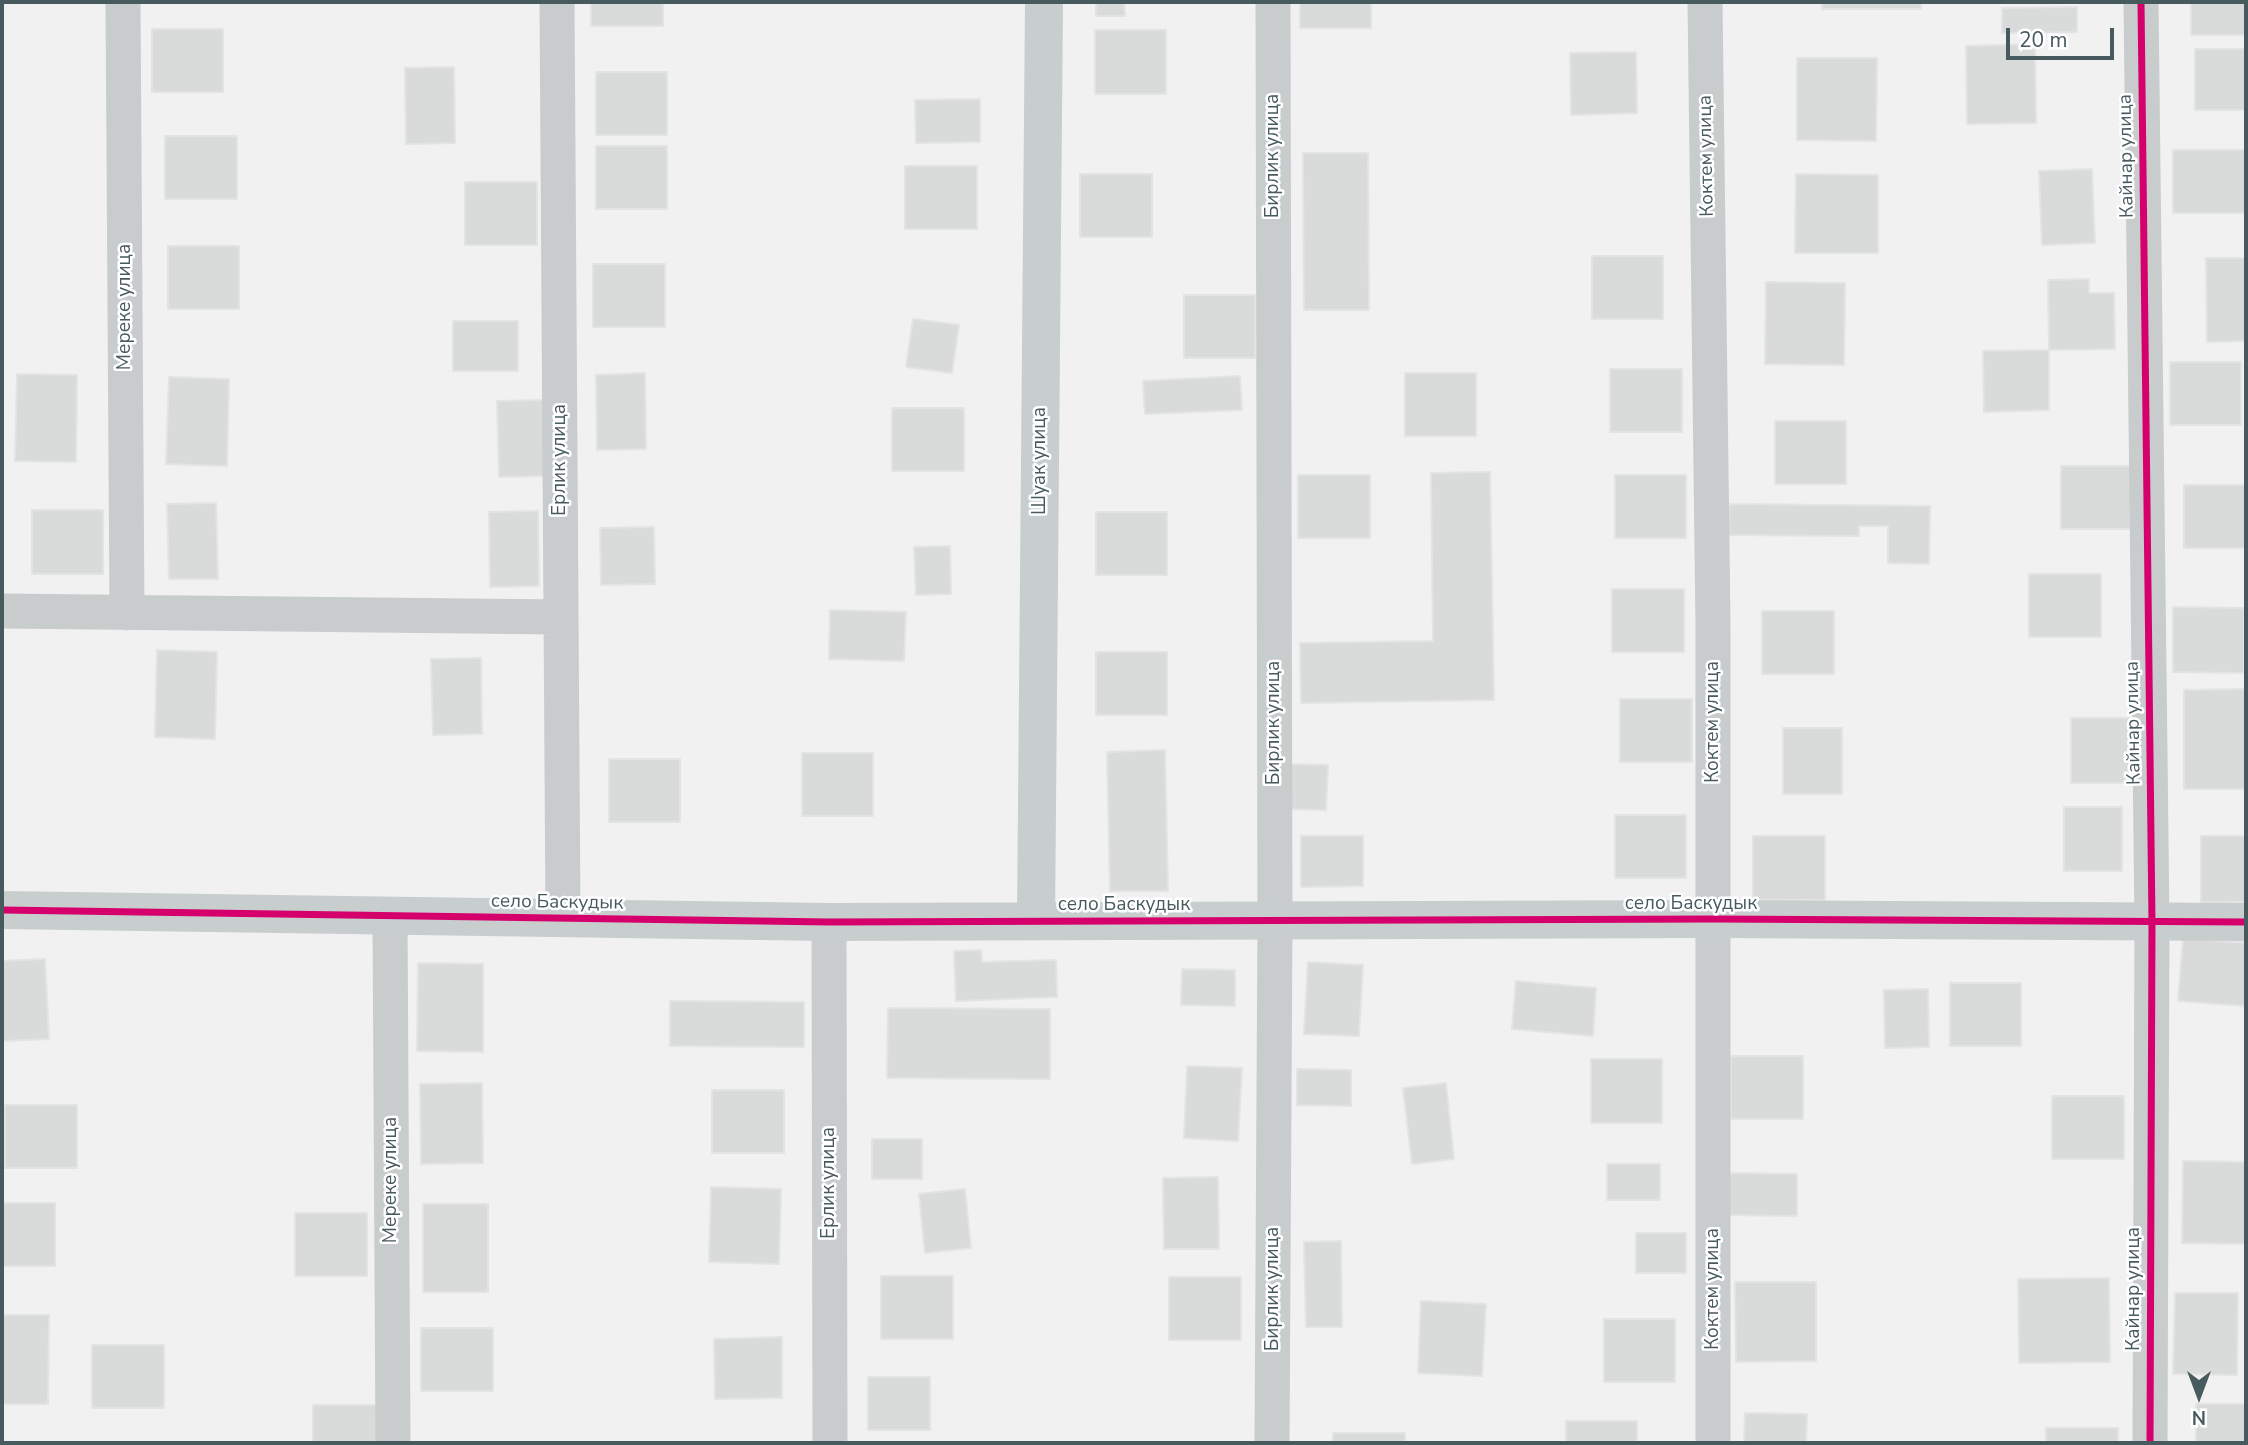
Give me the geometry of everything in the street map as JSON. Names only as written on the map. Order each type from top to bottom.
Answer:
[{"type":"street","name":"Мереке улица","points":[[123,2],[127,613]]},
{"type":"street","name":"Ерлик улица","points":[[557,2],[563,918]]},
{"type":"street","name":"Шуак улица","points":[[1036,920],[1044,2]]},
{"type":"street","name":"Бирлик улица","points":[[1272,1443],[1275,921],[1273,2]]},
{"type":"street","name":"Коктем улица","points":[[1705,2],[1714,919],[1713,1443]]},
{"type":"street","name":"Кайнар улица","points":[[2141,2],[2151,922],[2150,1443]]},
{"type":"street","points":[[2,611],[561,617]]},
{"type":"street","name":"село Баскудык","points":[[2,910],[390,918],[829,922],[1714,919],[2246,922]]},
{"type":"street","name":"Мереке улица","points":[[390,918],[393,1443]]},
{"type":"street","name":"Ерлик улица","points":[[829,922],[830,1443]]},
{"type":"building","points":[[231,2],[231,3],[160,3]]},
{"type":"building","points":[[591,2],[663,2],[663,26],[591,26]]},
{"type":"building","points":[[1096,2],[1124,2],[1125,16],[1096,16]]},
{"type":"building","points":[[1300,2],[1371,2],[1371,28],[1300,28]]},
{"type":"building","points":[[1822,2],[1921,2],[1921,9],[1822,9]]},
{"type":"building","points":[[2191,2],[2246,2],[2246,35],[2191,35]]},
{"type":"building","points":[[2077,7],[2077,32],[2002,33],[2002,8]]},
{"type":"building","points":[[152,29],[223,29],[223,92],[152,92]]},
{"type":"building","points":[[1095,30],[1166,30],[1166,94],[1095,94]]},
{"type":"building","points":[[2035,44],[2036,123],[1967,124],[1966,46]]},
{"type":"building","points":[[2195,49],[2246,49],[2246,110],[2195,110]]},
{"type":"building","points":[[1636,52],[1637,113],[1571,115],[1570,53]]},
{"type":"building","points":[[1797,58],[1877,58],[1876,141],[1797,140]]},
{"type":"building","points":[[454,67],[455,143],[406,144],[405,68]]},
{"type":"building","points":[[596,72],[667,72],[667,135],[596,135]]},
{"type":"building","points":[[980,99],[980,142],[916,143],[915,100]]},
{"type":"building","points":[[165,136],[237,136],[237,199],[165,199]]},
{"type":"building","points":[[596,146],[667,146],[667,209],[596,209]]},
{"type":"building","points":[[2173,150],[2245,150],[2245,213],[2173,213]]},
{"type":"building","points":[[1303,153],[1368,153],[1369,310],[1304,310]]},
{"type":"building","points":[[905,166],[977,166],[977,229],[905,229]]},
{"type":"building","points":[[2092,169],[2095,243],[2042,245],[2039,171]]},
{"type":"building","points":[[1080,174],[1152,174],[1152,237],[1080,237]]},
{"type":"building","points":[[1796,174],[1878,175],[1878,253],[1795,253]]},
{"type":"building","points":[[465,182],[537,182],[537,245],[465,245]]},
{"type":"building","points":[[168,246],[239,246],[239,309],[168,309]]},
{"type":"building","points":[[1592,256],[1663,256],[1663,319],[1592,319]]},
{"type":"building","points":[[2206,258],[2246,258],[2246,341],[2207,342]]},
{"type":"building","points":[[593,264],[665,264],[665,327],[593,327]]},
{"type":"building","points":[[2089,279],[2089,293],[2114,293],[2115,349],[2049,350],[2048,280]]},
{"type":"building","points":[[1766,282],[1845,283],[1844,365],[1765,364]]},
{"type":"building","points":[[1184,295],[1255,295],[1255,358],[1184,358]]},
{"type":"building","points":[[913,319],[959,325],[952,373],[906,367]]},
{"type":"building","points":[[453,321],[518,321],[518,371],[453,371]]},
{"type":"building","points":[[2049,350],[2049,410],[1984,412],[1983,351]]},
{"type":"building","points":[[2170,362],[2241,362],[2241,425],[2170,425]]},
{"type":"building","points":[[1610,369],[1682,369],[1682,432],[1610,432]]},
{"type":"building","points":[[645,373],[646,449],[597,450],[596,375]]},
{"type":"building","points":[[1405,373],[1476,373],[1476,436],[1405,436]]},
{"type":"building","points":[[17,374],[77,375],[76,462],[15,461]]},
{"type":"building","points":[[1240,376],[1242,410],[1145,414],[1143,381]]},
{"type":"building","points":[[169,377],[229,379],[227,466],[166,464]]},
{"type":"building","points":[[547,400],[548,476],[499,477],[497,401]]},
{"type":"building","points":[[892,408],[964,408],[964,471],[892,471]]},
{"type":"building","points":[[1775,421],[1846,421],[1846,484],[1775,484]]},
{"type":"building","points":[[2061,466],[2133,466],[2133,529],[2061,529]]},
{"type":"building","points":[[1490,472],[1494,700],[1301,703],[1300,643],[1433,641],[1431,473]]},
{"type":"building","points":[[1298,475],[1370,475],[1370,538],[1298,538]]},
{"type":"building","points":[[1615,475],[1686,475],[1686,538],[1615,538]]},
{"type":"building","points":[[2184,485],[2246,485],[2246,548],[2184,548]]},
{"type":"building","points":[[216,503],[218,579],[169,579],[167,504]]},
{"type":"building","points":[[1729,504],[1930,506],[1929,564],[1888,563],[1888,526],[1859,526],[1859,536],[1728,535]]},
{"type":"building","points":[[32,510],[103,510],[103,574],[32,574]]},
{"type":"building","points":[[538,511],[539,586],[490,587],[489,512]]},
{"type":"building","points":[[1096,512],[1167,512],[1167,575],[1096,575]]},
{"type":"building","points":[[654,527],[655,584],[601,585],[600,528]]},
{"type":"building","points":[[950,546],[951,594],[916,595],[914,547]]},
{"type":"building","points":[[2029,574],[2101,574],[2101,637],[2029,637]]},
{"type":"building","points":[[1612,589],[1684,589],[1684,652],[1612,652]]},
{"type":"building","points":[[2173,607],[2244,608],[2244,673],[2173,672]]},
{"type":"building","points":[[830,610],[906,612],[904,661],[829,659]]},
{"type":"building","points":[[1762,611],[1834,611],[1834,674],[1762,674]]},
{"type":"building","points":[[157,650],[217,652],[215,739],[155,737]]},
{"type":"building","points":[[1096,652],[1167,652],[1167,715],[1096,715]]},
{"type":"building","points":[[481,658],[482,734],[433,735],[431,659]]},
{"type":"building","points":[[2246,689],[2246,789],[2184,789],[2184,690]]},
{"type":"building","points":[[1620,699],[1692,699],[1692,762],[1620,762]]},
{"type":"building","points":[[2071,718],[2130,718],[2130,783],[2071,783]]},
{"type":"building","points":[[1783,728],[1842,728],[1842,794],[1783,794]]},
{"type":"building","points":[[1165,750],[1168,891],[1110,891],[1107,752]]},
{"type":"building","points":[[802,753],[873,753],[873,816],[802,816]]},
{"type":"building","points":[[609,759],[680,759],[680,822],[609,822]]},
{"type":"building","points":[[1284,764],[1328,765],[1326,810],[1283,809]]},
{"type":"building","points":[[2064,807],[2122,807],[2122,871],[2064,871]]},
{"type":"building","points":[[1615,815],[1686,815],[1686,878],[1615,878]]},
{"type":"building","points":[[1301,836],[1363,836],[1363,886],[1301,887]]},
{"type":"building","points":[[1753,836],[1825,836],[1825,900],[1753,900]]},
{"type":"building","points":[[2201,836],[2246,836],[2246,902],[2201,902]]},
{"type":"building","points":[[2183,938],[2246,943],[2246,1006],[2178,1001]]},
{"type":"building","points":[[981,950],[982,962],[1056,960],[1057,997],[956,1001],[954,951]]},
{"type":"building","points":[[45,959],[49,1039],[2,1041],[2,961]]},
{"type":"building","points":[[1308,962],[1363,965],[1359,1036],[1304,1034]]},
{"type":"building","points":[[418,963],[483,964],[483,1052],[417,1051]]},
{"type":"building","points":[[1182,969],[1235,970],[1235,1006],[1181,1005]]},
{"type":"building","points":[[1516,981],[1596,988],[1593,1036],[1512,1029]]},
{"type":"building","points":[[1950,983],[2021,983],[2021,1046],[1950,1046]]},
{"type":"building","points":[[1928,989],[1929,1047],[1885,1048],[1884,990]]},
{"type":"building","points":[[670,1001],[804,1002],[804,1047],[670,1046]]},
{"type":"building","points":[[888,1008],[1050,1009],[1050,1079],[887,1078]]},
{"type":"building","points":[[1731,1056],[1803,1056],[1803,1119],[1731,1119]]},
{"type":"building","points":[[1591,1059],[1662,1059],[1662,1123],[1591,1123]]},
{"type":"building","points":[[1187,1066],[1242,1068],[1238,1141],[1184,1138]]},
{"type":"building","points":[[1297,1069],[1351,1070],[1351,1106],[1297,1105]]},
{"type":"building","points":[[482,1083],[483,1163],[421,1164],[420,1084]]},
{"type":"building","points":[[1446,1083],[1454,1159],[1412,1164],[1403,1088]]},
{"type":"building","points":[[712,1090],[784,1090],[784,1153],[712,1153]]},
{"type":"building","points":[[2052,1096],[2124,1096],[2124,1159],[2052,1159]]},
{"type":"building","points":[[5,1105],[77,1105],[77,1168],[5,1168]]},
{"type":"building","points":[[872,1139],[922,1139],[922,1179],[872,1179]]},
{"type":"building","points":[[2183,1161],[2246,1162],[2245,1244],[2182,1243]]},
{"type":"building","points":[[1607,1164],[1660,1164],[1660,1200],[1607,1200]]},
{"type":"building","points":[[1728,1173],[1797,1174],[1797,1216],[1727,1215]]},
{"type":"building","points":[[1218,1177],[1219,1249],[1164,1249],[1163,1178]]},
{"type":"building","points":[[711,1187],[781,1189],[779,1264],[709,1262]]},
{"type":"building","points":[[965,1189],[971,1248],[925,1253],[919,1194]]},
{"type":"building","points":[[2,1203],[55,1203],[55,1266],[2,1266]]},
{"type":"building","points":[[423,1204],[488,1204],[488,1292],[423,1292]]},
{"type":"building","points":[[295,1213],[367,1213],[367,1276],[295,1276]]},
{"type":"building","points":[[1636,1233],[1686,1233],[1686,1273],[1636,1273]]},
{"type":"building","points":[[1341,1241],[1342,1327],[1306,1327],[1304,1242]]},
{"type":"building","points":[[881,1276],[953,1276],[953,1339],[881,1339]]},
{"type":"building","points":[[1169,1277],[1241,1277],[1241,1340],[1169,1340]]},
{"type":"building","points":[[2109,1278],[2110,1362],[2019,1363],[2018,1279]]},
{"type":"building","points":[[1735,1282],[1816,1282],[1816,1361],[1736,1362]]},
{"type":"building","points":[[2175,1293],[2238,1293],[2237,1375],[2173,1374]]},
{"type":"building","points":[[1421,1301],[1486,1304],[1482,1376],[1418,1373]]},
{"type":"building","points":[[2,1315],[49,1315],[48,1404],[2,1404]]},
{"type":"building","points":[[1604,1319],[1675,1319],[1675,1382],[1604,1382]]},
{"type":"building","points":[[421,1328],[493,1328],[493,1391],[421,1391]]},
{"type":"building","points":[[782,1337],[782,1398],[715,1399],[714,1339]]},
{"type":"building","points":[[92,1345],[164,1345],[164,1408],[92,1408]]},
{"type":"building","points":[[868,1377],[930,1377],[930,1430],[868,1430]]},
{"type":"building","points":[[2196,1404],[2246,1404],[2246,1443],[2196,1443]]},
{"type":"building","points":[[313,1405],[378,1405],[378,1443],[313,1443]]},
{"type":"building","points":[[1745,1413],[1807,1414],[1806,1443],[1744,1443]]},
{"type":"building","points":[[1566,1421],[1637,1421],[1637,1443],[1566,1443]]},
{"type":"building","points":[[2046,1428],[2118,1428],[2118,1443],[2046,1443]]},
{"type":"building","points":[[1333,1433],[1405,1433],[1405,1443],[1333,1443]]},
{"type":"cycle path","points":[[2141,2],[2152,922],[2150,1443]]},
{"type":"cycle path","points":[[2,910],[829,922],[1714,919],[2246,922]]}]
